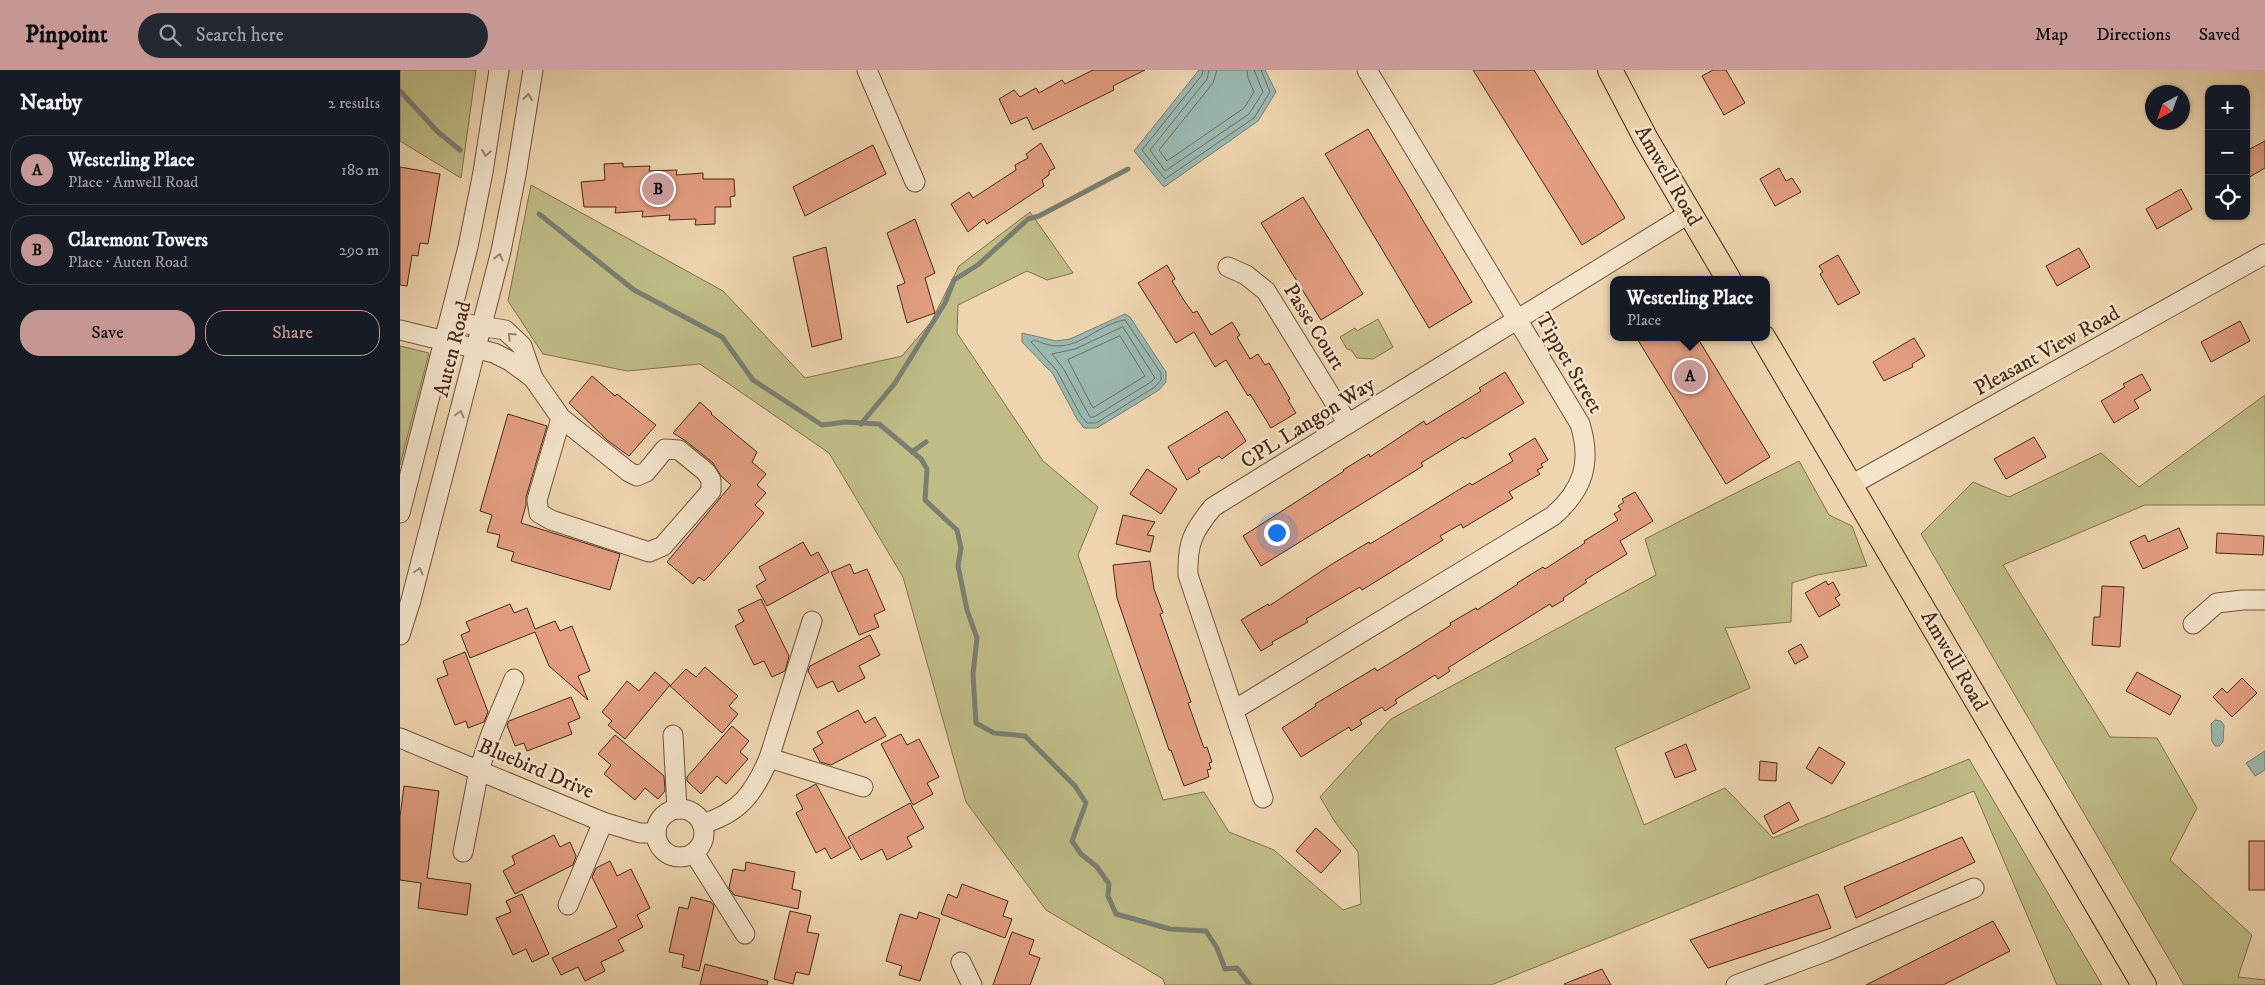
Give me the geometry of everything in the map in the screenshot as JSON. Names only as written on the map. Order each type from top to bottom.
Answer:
[{"type":"main road","name":"Amwell Road","points":[[1610,70],[1646,139],[1727,276]]},
{"type":"main road","name":"Amwell Road","points":[[1765,341],[2144,985]]},
{"type":"street","name":"Auten Road","points":[[400,513],[450,321],[484,172],[499,70]]},
{"type":"street","name":"Auten Road","points":[[400,635],[411,600],[501,251],[533,70]]},
{"type":"street","points":[[867,70],[915,182]]},
{"type":"street","name":"Tippet Street","points":[[1234,710],[1545,521],[1566,504],[1576,490],[1584,473],[1585,440],[1580,424],[1367,70]]},
{"type":"street","name":"CPL Langon Way","points":[[1263,798],[1188,575],[1188,556],[1198,525],[1214,507],[1690,214]]},
{"type":"street","name":"Pleasant View Road","points":[[1851,485],[2265,254]]},
{"type":"street","name":"Passe Court","points":[[1228,267],[1246,275],[1266,290],[1348,424]]},
{"type":"street","points":[[450,321],[504,330],[522,346],[533,378],[561,418],[629,472],[637,476],[646,472],[665,449],[679,450],[706,472],[711,480],[710,491],[663,546],[649,552],[551,520],[539,513],[537,500],[561,418]]},
{"type":"street","points":[[400,330],[477,348],[510,361],[533,378]]},
{"type":"street","points":[[2193,624],[2217,604],[2243,600],[2265,600]]},
{"type":"street","points":[[702,824],[727,815],[746,800],[761,778],[812,621]]},
{"type":"street","points":[[463,852],[480,770],[491,734],[514,678]]},
{"type":"street","points":[[673,735],[678,809]]},
{"type":"street","name":"Bluebird Drive","points":[[400,738],[603,822],[640,833],[656,833]]},
{"type":"street","points":[[769,758],[863,787]]},
{"type":"street","points":[[678,809],[692,813],[702,824],[703,840],[694,852],[680,857],[666,853],[657,841],[656,833],[660,820],[665,815],[678,809]]},
{"type":"street","points":[[568,905],[603,822]]},
{"type":"street","points":[[694,852],[745,934]]},
{"type":"street","points":[[1736,985],[1827,951],[1974,888]]},
{"type":"street","points":[[961,962],[972,985]]},
{"type":"shaded area","points":[[400,70],[476,70],[461,178],[400,141]]},
{"type":"shaded area","points":[[531,185],[723,291],[805,378],[902,356],[931,322],[959,266],[1030,212],[1073,273],[1047,280],[1027,271],[958,305],[957,333],[1043,461],[1098,507],[1078,555],[1163,800],[1204,792],[1229,832],[1274,850],[1343,910],[1361,904],[1358,852],[1335,822],[1320,797],[1391,719],[1656,575],[1645,539],[1799,461],[1829,515],[1852,526],[1867,566],[1817,575],[1792,583],[1791,622],[1725,628],[1750,688],[1615,748],[1644,825],[1725,788],[1773,838],[1969,759],[2102,985],[2057,985],[1974,791],[1491,985],[1165,985],[1163,979],[1046,910],[966,802],[903,577],[829,453],[700,364],[627,371],[543,354],[508,301]]},
{"type":"shaded area","points":[[1378,319],[1393,347],[1373,359],[1357,358],[1351,350],[1347,349],[1340,337],[1355,328],[1357,331]]},
{"type":"shaded area","points":[[400,346],[429,353],[400,465]]},
{"type":"shaded area","points":[[2265,395],[2265,505],[2145,505],[2003,565],[2110,737],[2157,738],[2197,808],[2170,860],[2252,935],[2238,977],[2265,980],[2265,985],[2184,985],[1921,534],[1973,482],[2009,497],[2101,453],[2139,487]]},
{"type":"water","points":[[1199,70],[1265,70],[1276,92],[1258,121],[1164,187],[1134,151]]},
{"type":"water","points":[[1125,314],[1130,317],[1166,372],[1166,382],[1159,390],[1097,428],[1084,428],[1077,419],[1053,374],[1022,342],[1022,333],[1056,341],[1070,339]]},
{"type":"water","points":[[2215,720],[2221,721],[2224,725],[2223,742],[2219,746],[2215,746],[2212,741],[2211,724]]},
{"type":"water","points":[[2265,751],[2265,770],[2255,776],[2246,763]]},
{"type":"building","points":[[1093,70],[1145,70],[1113,86],[1114,90],[1033,130],[1027,117],[1011,124],[999,99],[1014,90],[1020,97],[1036,88],[1039,93],[1062,80],[1065,84]]},
{"type":"building","points":[[1473,70],[1534,70],[1625,218],[1582,245]]},
{"type":"building","points":[[1713,70],[1726,70],[1745,103],[1724,115],[1702,76]]},
{"type":"building","points":[[1368,129],[1472,302],[1429,328],[1325,154]]},
{"type":"building","points":[[2265,141],[2265,168],[2250,177],[2250,175],[2250,149]]},
{"type":"building","points":[[1041,143],[1055,168],[1049,171],[1049,175],[1042,180],[1044,186],[987,224],[984,219],[968,232],[951,204],[969,192],[973,198],[1016,170],[1015,165],[1028,158],[1026,154]]},
{"type":"building","points":[[873,145],[886,174],[805,216],[793,187]]},
{"type":"building","points":[[623,163],[623,167],[650,166],[649,171],[677,170],[676,175],[703,173],[703,179],[734,179],[735,196],[730,197],[731,207],[715,207],[715,224],[695,225],[696,219],[669,220],[670,215],[642,217],[643,211],[615,213],[616,207],[584,207],[581,182],[605,180],[604,164]]},
{"type":"building","points":[[400,167],[440,174],[428,244],[420,243],[418,256],[412,255],[407,286],[400,285]]},
{"type":"building","points":[[1779,168],[1786,181],[1792,178],[1801,192],[1775,206],[1760,179]]},
{"type":"building","points":[[2181,189],[2192,209],[2157,229],[2146,209]]},
{"type":"building","points":[[1303,197],[1363,294],[1321,320],[1261,223]]},
{"type":"building","points":[[915,219],[935,273],[925,278],[935,313],[907,323],[897,286],[905,283],[887,233]]},
{"type":"building","points":[[826,247],[842,339],[812,347],[793,257]]},
{"type":"building","points":[[2079,248],[2090,267],[2057,286],[2046,266]]},
{"type":"building","points":[[1838,255],[1860,293],[1838,305],[1820,274],[1823,272],[1819,266]]},
{"type":"building","points":[[1167,265],[1175,279],[1172,281],[1185,302],[1193,313],[1197,311],[1211,335],[1232,322],[1240,335],[1237,337],[1250,359],[1258,354],[1265,365],[1269,363],[1296,413],[1271,428],[1250,394],[1248,396],[1226,360],[1215,367],[1194,332],[1176,343],[1138,283]]},
{"type":"building","points":[[2240,321],[2250,341],[2211,362],[2201,342]]},
{"type":"building","points":[[1914,338],[1925,356],[1912,364],[1913,367],[1884,381],[1873,362]]},
{"type":"building","points":[[1638,341],[1699,341],[1770,457],[1726,484]]},
{"type":"building","points":[[1505,372],[1524,403],[1421,463],[1423,466],[1261,566],[1243,536],[1369,454],[1370,457],[1424,421],[1426,425],[1481,391],[1479,388]]},
{"type":"building","points":[[2142,374],[2151,390],[2134,400],[2139,408],[2114,423],[2101,401],[2125,387],[2123,384]]},
{"type":"building","points":[[592,376],[615,396],[617,394],[656,425],[629,456],[607,440],[569,403]]},
{"type":"building","points":[[700,402],[711,414],[757,452],[752,462],[766,474],[757,485],[766,493],[755,505],[764,513],[704,581],[699,577],[693,584],[667,562],[731,485],[721,476],[713,463],[673,433]]},
{"type":"building","points":[[1227,411],[1246,441],[1222,459],[1219,456],[1198,469],[1200,472],[1187,480],[1168,447]]},
{"type":"building","points":[[508,414],[547,426],[526,497],[526,505],[521,523],[620,554],[610,590],[511,561],[514,552],[497,547],[500,535],[487,532],[492,515],[480,511]]},
{"type":"building","points":[[2034,437],[2046,457],[2006,479],[1994,459]]},
{"type":"building","points":[[1535,438],[1548,460],[1541,464],[1543,467],[1537,470],[1540,474],[1509,492],[1513,498],[1463,528],[1461,524],[1440,536],[1443,540],[1362,590],[1360,587],[1306,619],[1308,622],[1272,642],[1273,644],[1261,651],[1241,620],[1268,604],[1269,606],[1369,542],[1370,544],[1470,483],[1472,485],[1513,461],[1509,454]]},
{"type":"building","points":[[1147,469],[1177,489],[1161,514],[1130,494]]},
{"type":"building","points":[[1635,492],[1653,521],[1620,541],[1627,554],[1585,580],[1587,582],[1563,598],[1564,600],[1552,607],[1550,604],[1448,668],[1450,671],[1438,679],[1435,675],[1395,700],[1397,703],[1385,711],[1382,707],[1360,720],[1362,724],[1351,731],[1349,727],[1301,757],[1282,728],[1316,706],[1315,704],[1375,668],[1377,671],[1451,625],[1450,623],[1476,608],[1477,610],[1517,583],[1543,567],[1545,569],[1585,543],[1584,541],[1618,520],[1614,514],[1621,510],[1618,506],[1624,502],[1622,499]]},
{"type":"building","points":[[1123,515],[1155,522],[1147,535],[1154,536],[1150,552],[1116,544]]},
{"type":"building","points":[[2179,528],[2188,548],[2143,569],[2130,542],[2145,535],[2148,542]]},
{"type":"building","points":[[2217,533],[2264,536],[2263,555],[2216,553]]},
{"type":"building","points":[[803,542],[811,556],[818,552],[829,572],[767,606],[756,586],[766,580],[759,567]]},
{"type":"building","points":[[1150,561],[1154,589],[1163,613],[1160,614],[1191,702],[1188,703],[1204,748],[1207,747],[1212,762],[1209,763],[1211,769],[1207,770],[1209,777],[1184,786],[1171,750],[1169,750],[1117,598],[1113,565]]},
{"type":"building","points":[[850,564],[854,574],[867,569],[885,610],[874,615],[879,627],[859,635],[831,572]]},
{"type":"building","points":[[1826,581],[1828,585],[1833,582],[1840,595],[1835,598],[1840,605],[1819,617],[1805,593]]},
{"type":"building","points":[[2102,586],[2124,587],[2120,647],[2092,645],[2094,617],[2100,617]]},
{"type":"building","points":[[761,599],[789,656],[785,671],[772,677],[764,661],[754,665],[735,626],[744,621],[738,610]]},
{"type":"building","points":[[510,604],[514,613],[527,608],[535,629],[555,621],[560,631],[572,626],[590,671],[578,676],[588,700],[549,666],[535,632],[470,658],[461,635],[470,631],[466,622]]},
{"type":"building","points":[[870,635],[880,655],[859,666],[865,678],[838,692],[833,681],[817,688],[808,671],[810,666]]},
{"type":"building","points":[[1801,644],[1808,657],[1795,664],[1788,651]]},
{"type":"building","points":[[465,652],[488,712],[484,722],[468,728],[466,721],[455,725],[437,679],[448,675],[443,661]]},
{"type":"building","points":[[705,667],[738,696],[729,706],[738,714],[722,733],[670,686],[686,669],[696,677]]},
{"type":"building","points":[[655,672],[670,685],[625,739],[608,725],[612,721],[602,712],[627,681],[639,691]]},
{"type":"building","points":[[2137,672],[2181,696],[2170,715],[2126,691]]},
{"type":"building","points":[[2242,678],[2257,693],[2232,717],[2213,697],[2222,688],[2227,693]]},
{"type":"building","points":[[571,697],[580,718],[568,723],[572,734],[527,751],[524,743],[515,746],[507,725],[509,721]]},
{"type":"building","points":[[858,710],[865,723],[875,717],[886,736],[831,765],[820,762],[813,749],[823,743],[817,732]]},
{"type":"building","points":[[732,726],[749,741],[740,752],[748,759],[726,784],[717,776],[701,794],[687,781],[687,777]]},
{"type":"building","points":[[901,734],[907,745],[919,739],[939,777],[927,783],[933,794],[913,805],[881,744]]},
{"type":"building","points":[[615,735],[664,776],[665,791],[658,799],[645,788],[635,800],[604,774],[611,765],[598,754]]},
{"type":"building","points":[[1686,744],[1696,770],[1675,778],[1665,753]]},
{"type":"building","points":[[1819,747],[1845,763],[1832,784],[1806,768]]},
{"type":"building","points":[[1760,761],[1777,763],[1776,781],[1759,780]]},
{"type":"building","points":[[816,784],[851,848],[831,859],[825,848],[816,853],[796,813],[803,809],[796,795]]},
{"type":"building","points":[[404,786],[439,791],[427,878],[471,884],[467,915],[418,908],[421,883],[400,880],[400,817]]},
{"type":"building","points":[[1789,802],[1799,820],[1773,834],[1764,816]]},
{"type":"building","points":[[910,803],[924,828],[907,837],[912,847],[887,860],[882,849],[861,860],[848,837]]},
{"type":"building","points":[[1316,828],[1341,851],[1321,873],[1296,851]]},
{"type":"building","points":[[554,835],[560,847],[570,842],[576,856],[573,865],[515,894],[503,871],[515,864],[512,856]]},
{"type":"building","points":[[1962,837],[1975,862],[1856,918],[1844,887]]},
{"type":"building","points":[[2249,841],[2265,841],[2265,890],[2249,890]]},
{"type":"building","points":[[610,861],[617,876],[631,869],[650,908],[637,915],[643,927],[618,940],[624,951],[601,962],[605,971],[585,981],[578,967],[561,975],[552,958],[617,927],[592,877],[596,868]]},
{"type":"building","points":[[746,862],[795,872],[792,889],[801,891],[798,909],[734,895],[729,888],[733,869],[745,871]]},
{"type":"building","points":[[962,884],[1008,901],[1003,916],[1012,919],[1005,938],[941,914],[948,894],[957,898]]},
{"type":"building","points":[[522,894],[549,954],[532,962],[526,949],[513,955],[496,918],[511,912],[506,901]]},
{"type":"building","points":[[1818,894],[1831,928],[1708,968],[1690,940]]},
{"type":"building","points":[[691,897],[711,902],[714,906],[699,971],[682,967],[684,955],[669,952],[679,907],[688,909]]},
{"type":"building","points":[[790,911],[811,916],[807,932],[819,934],[809,975],[796,972],[793,984],[774,979]]},
{"type":"building","points":[[919,912],[940,919],[920,981],[899,975],[902,966],[886,961],[900,914],[917,919]]},
{"type":"building","points":[[1993,921],[2010,951],[1943,985],[1866,985]]},
{"type":"building","points":[[1012,932],[1034,940],[1029,954],[1040,958],[1030,985],[993,985]]},
{"type":"building","points":[[705,964],[768,981],[767,985],[700,985]]},
{"type":"building","points":[[1602,969],[1611,985],[1564,984]]},
{"type":"waterway","points":[[400,91],[438,132],[460,150]]},
{"type":"waterway","points":[[861,424],[895,383],[945,303],[954,280],[979,264],[1028,219],[1039,216],[1128,169]]},
{"type":"waterway","points":[[539,214],[634,290],[722,337],[753,380],[822,425],[845,422],[879,424],[921,459],[927,469],[925,500],[957,530],[961,548],[958,566],[967,610],[977,638],[973,674],[976,723],[994,733],[1025,736],[1075,786],[1086,803],[1072,841],[1081,854],[1097,867],[1109,884],[1108,896],[1116,914],[1170,929],[1206,931],[1217,948],[1225,969],[1237,968],[1250,985]]},
{"type":"waterway","points":[[912,452],[926,442]]},
{"type":"place","name":"Claremont Towers","points":[[658,189]]},
{"type":"place","name":"Westerling Place","points":[[1690,376]]}]
